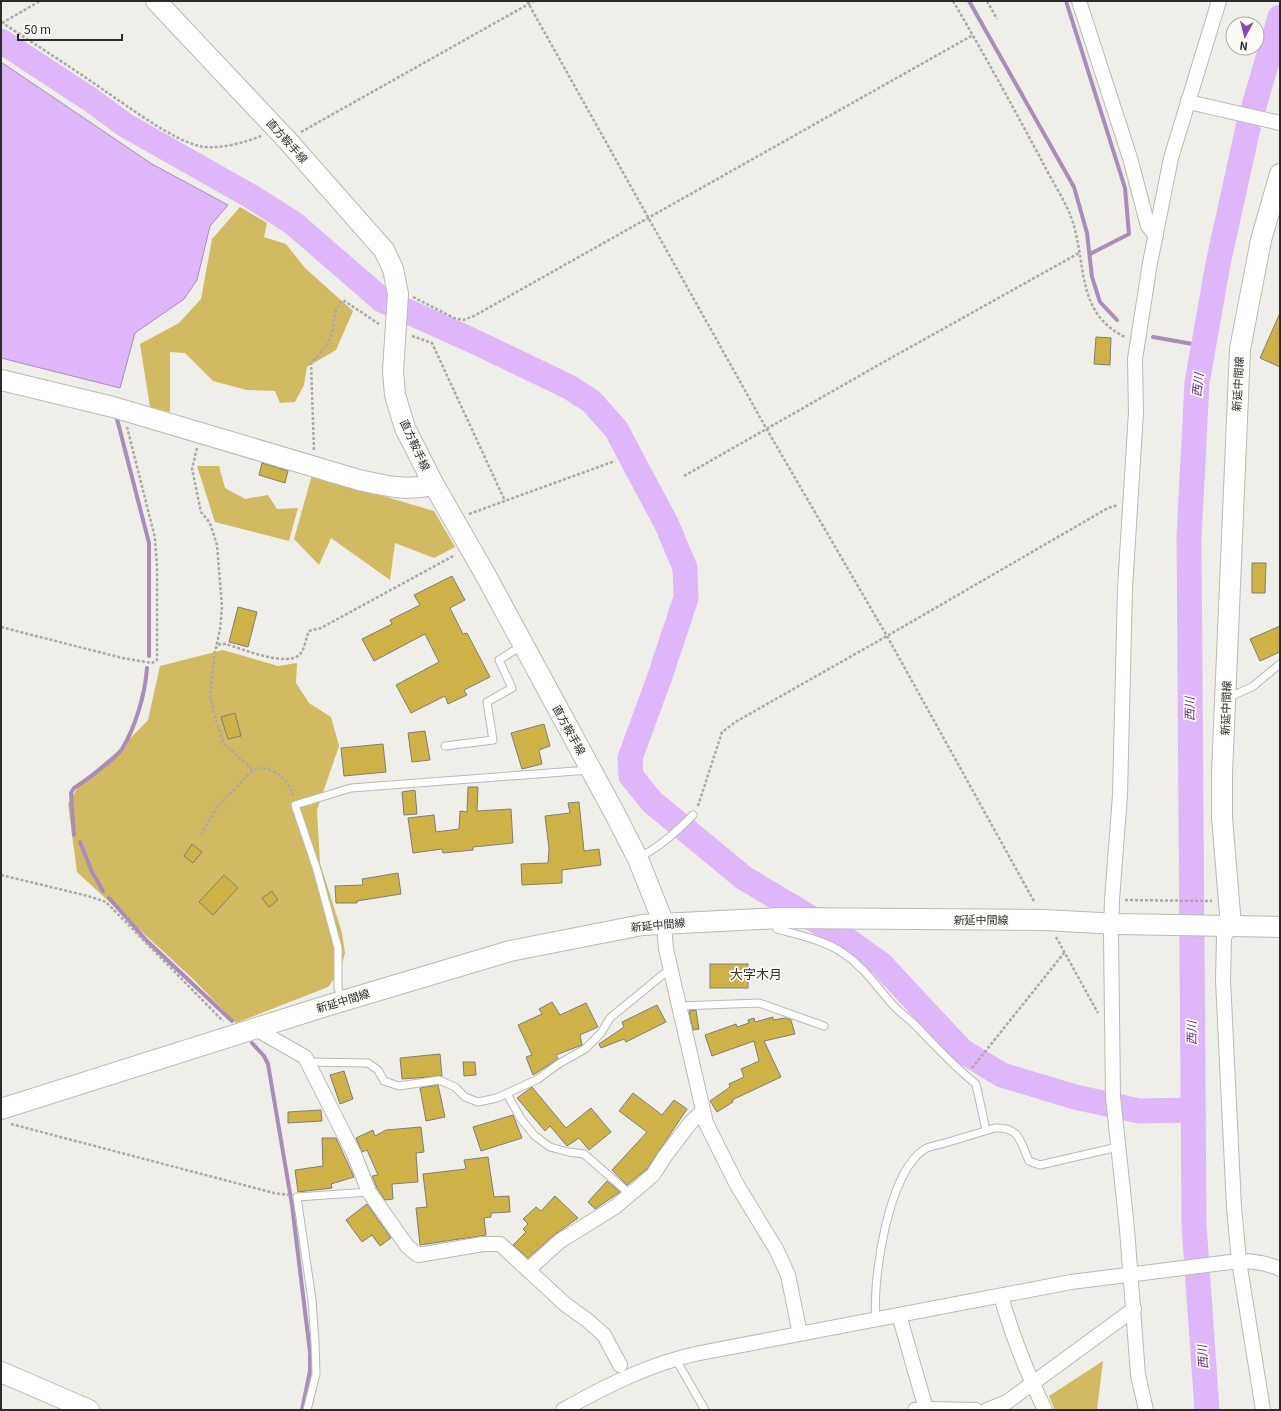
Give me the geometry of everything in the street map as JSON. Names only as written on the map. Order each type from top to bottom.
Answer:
[{"type":"main road","name":"直方鞍手線","points":[[156,1],[281,134],[384,250],[393,269],[398,291],[393,365],[396,395],[405,428],[434,485],[470,547],[638,859],[664,924]]},
{"type":"main road","name":"新延中間線","points":[[5,1116],[234,1035],[342,1001],[510,951],[642,925],[776,919],[1044,920],[1231,926],[1222,817],[1240,349],[1261,240],[1280,174]]},
{"type":"main road","points":[[1,380],[128,412],[396,489],[418,488],[434,485]]},
{"type":"main road","points":[[1231,926],[1280,927]]},
{"type":"main road","points":[[1,1372],[89,1410]]},
{"type":"street","points":[[1079,1],[1127,150],[1148,226],[1156,236]]},
{"type":"street","points":[[1146,1410],[1138,1375],[1134,1309],[1135,1273],[1118,1147],[1113,1097],[1115,923],[1125,588],[1136,412],[1136,359],[1150,263],[1171,158],[1191,101],[1219,1]]},
{"type":"street","points":[[1191,101],[1280,122]]},
{"type":"street","points":[[664,924],[679,1006],[706,1123],[737,1185],[776,1249],[788,1275],[800,1334]]},
{"type":"street","points":[[1231,926],[1224,937],[1223,980],[1227,1082],[1239,1261],[1263,1410]]},
{"type":"street","points":[[258,1028],[261,1032],[305,1057],[354,1154],[369,1192],[407,1246],[418,1255],[483,1244],[500,1244],[566,1305],[588,1320],[604,1335],[620,1365]]},
{"type":"street","points":[[528,1270],[560,1241],[615,1207],[653,1175],[687,1127],[703,1112]]},
{"type":"street","points":[[563,1410],[606,1386],[675,1358],[1071,1282],[1239,1261],[1252,1261],[1280,1269]]},
{"type":"street","points":[[1001,1296],[1009,1326],[1031,1383],[1045,1410]]},
{"type":"street","points":[[987,1410],[1007,1402],[1134,1309]]},
{"type":"street","points":[[899,1315],[920,1409],[976,1410]]},
{"type":"lane","points":[[445,746],[493,740],[487,702],[512,688],[499,660],[523,645]]},
{"type":"lane","points":[[1227,698],[1252,687],[1280,664]]},
{"type":"lane","points":[[342,1001],[338,988],[338,948],[317,870],[295,805],[351,788],[591,770]]},
{"type":"lane","points":[[638,859],[672,836],[692,815]]},
{"type":"lane","points":[[776,919],[777,929],[812,939],[842,952],[877,984],[893,1005],[913,1023],[957,1070],[976,1084],[986,1130]]},
{"type":"lane","points":[[308,1062],[368,1063],[378,1070],[384,1081],[399,1086],[439,1080],[455,1087],[465,1097],[478,1102],[497,1098],[538,1079],[560,1063],[585,1049],[601,1033],[610,1018],[671,968]]},
{"type":"lane","points":[[679,1006],[759,1003],[824,1026]]},
{"type":"lane","points":[[506,1094],[521,1118],[535,1136],[550,1147],[568,1152],[584,1154],[630,1194]]},
{"type":"lane","points":[[876,1320],[874,1303],[879,1249],[900,1179],[907,1165],[925,1149],[986,1130],[1006,1127],[1016,1132],[1030,1161],[1040,1165],[1118,1147]]},
{"type":"lane","points":[[307,1410],[316,1374],[315,1342],[312,1300],[297,1197],[369,1192]]},
{"type":"lane","points":[[675,1358],[705,1410]]},
{"type":"path","points":[[40,1],[2,22],[150,121],[185,141],[200,146],[244,143],[261,136],[281,134],[534,1]]},
{"type":"path","points":[[954,1],[1005,92],[1074,226],[1086,290],[1094,310],[1104,322],[1117,333],[1126,338],[1138,340]]},
{"type":"path","points":[[987,1],[997,19]]},
{"type":"path","points":[[528,3],[766,428],[888,636],[1038,908]]},
{"type":"path","points":[[398,291],[454,318],[463,320],[474,316],[973,35]]},
{"type":"path","points":[[684,476],[766,428],[1079,254]]},
{"type":"path","points":[[312,466],[314,455],[311,363],[325,349],[332,332],[336,308],[343,300],[380,325],[432,343],[505,501]]},
{"type":"path","points":[[1,627],[122,658],[152,663],[157,660],[157,567],[155,538],[128,436],[126,421],[128,412]]},
{"type":"path","points":[[201,433],[194,454],[192,469],[201,512],[210,524],[217,545],[222,607],[210,696],[224,744],[252,770]]},
{"type":"path","points":[[454,520],[614,461]]},
{"type":"path","points":[[692,815],[697,807],[722,732],[766,704],[888,636],[1108,508],[1130,500]]},
{"type":"path","points":[[216,649],[220,644],[226,644],[282,660],[291,660],[301,654],[309,631],[321,628],[470,547]]},
{"type":"path","points":[[201,835],[217,807],[252,770],[258,768],[276,772],[291,788],[295,805]]},
{"type":"path","points":[[1,875],[106,902],[225,1023],[234,1035]]},
{"type":"path","points":[[1118,900],[1219,902]]},
{"type":"path","points":[[1053,932],[1094,1008],[1113,1030]]},
{"type":"path","points":[[966,1076],[1064,953]]},
{"type":"path","points":[[5,1116],[266,1191],[297,1197]]},
{"type":"shaded area","points":[[1,62],[152,164],[228,205],[210,226],[197,280],[184,299],[135,333],[120,388],[1,358]]},
{"type":"shaded area","points":[[240,207],[267,223],[264,237],[286,244],[305,268],[353,311],[336,350],[307,367],[304,385],[295,402],[280,403],[275,391],[247,390],[213,381],[185,353],[170,352],[170,412],[150,407],[140,344],[179,323],[201,299],[212,239]]},
{"type":"shaded area","points":[[197,466],[219,466],[225,488],[245,499],[268,495],[277,509],[298,508],[289,541],[215,522]]},
{"type":"shaded area","points":[[312,475],[434,511],[455,547],[434,558],[395,543],[390,580],[331,538],[319,565],[294,539]]},
{"type":"shaded area","points":[[223,650],[278,666],[297,663],[296,683],[309,703],[331,717],[339,746],[317,810],[320,863],[342,933],[345,953],[340,971],[328,987],[236,1023],[193,979],[77,872],[68,804],[80,783],[119,750],[148,720],[160,666]]},
{"type":"shaded area","points":[[1103,1361],[1097,1410],[1055,1410],[1049,1396]]},
{"type":"building","points":[[1280,313],[1280,367],[1260,358]]},
{"type":"building","points":[[1096,337],[1111,338],[1110,365],[1094,364]]},
{"type":"building","points":[[262,463],[288,471],[285,483],[259,475]]},
{"type":"building","points":[[1252,563],[1266,563],[1265,593],[1252,593]]},
{"type":"building","points":[[452,576],[465,600],[450,608],[463,634],[467,633],[490,677],[464,690],[467,695],[448,704],[445,696],[411,713],[396,685],[439,662],[425,634],[374,661],[362,639],[392,624],[390,620],[420,605],[414,595]]},
{"type":"building","points":[[238,607],[257,612],[248,647],[229,642]]},
{"type":"building","points":[[1280,626],[1280,652],[1260,661],[1250,639]]},
{"type":"building","points":[[235,713],[241,736],[228,739],[221,717]]},
{"type":"building","points":[[544,724],[550,746],[539,750],[542,764],[522,769],[511,733]]},
{"type":"building","points":[[425,731],[430,760],[412,762],[408,733]]},
{"type":"building","points":[[383,744],[386,772],[344,776],[341,748]]},
{"type":"building","points":[[468,787],[478,787],[477,811],[511,809],[513,843],[473,847],[473,850],[443,853],[442,849],[413,853],[408,818],[434,815],[436,832],[459,829],[460,811],[467,812]]},
{"type":"building","points":[[415,790],[417,814],[404,815],[402,792]]},
{"type":"building","points":[[579,802],[584,851],[599,849],[601,865],[562,870],[562,883],[522,885],[521,864],[548,863],[549,849],[545,816],[570,813],[568,803]]},
{"type":"building","points":[[192,844],[202,852],[193,863],[184,856]]},
{"type":"building","points":[[398,873],[401,894],[357,901],[357,903],[336,903],[335,886],[363,885],[362,879]]},
{"type":"building","points":[[224,875],[238,888],[213,915],[199,902]]},
{"type":"building","points":[[272,891],[278,900],[269,907],[262,898]]},
{"type":"building","points":[[710,964],[748,964],[748,988],[710,988]]},
{"type":"building","points":[[552,1002],[560,1015],[586,1003],[598,1027],[580,1035],[582,1045],[556,1055],[558,1059],[533,1075],[526,1057],[532,1055],[518,1025],[542,1014],[539,1009]]},
{"type":"building","points":[[657,1005],[666,1022],[626,1042],[624,1039],[601,1048],[599,1044],[624,1027],[622,1022]]},
{"type":"building","points":[[696,1010],[699,1029],[693,1030],[689,1011]]},
{"type":"building","points":[[773,1017],[773,1020],[785,1018],[791,1020],[795,1034],[764,1041],[781,1077],[732,1100],[733,1102],[717,1112],[710,1101],[730,1087],[729,1084],[744,1077],[741,1069],[759,1061],[754,1041],[712,1056],[705,1035],[736,1024],[737,1027],[749,1023],[748,1020],[754,1018],[755,1022]]},
{"type":"building","points":[[440,1054],[442,1076],[402,1079],[400,1058]]},
{"type":"building","points":[[463,1062],[475,1062],[476,1075],[464,1076]]},
{"type":"building","points":[[344,1071],[353,1099],[340,1104],[330,1075]]},
{"type":"building","points":[[438,1085],[445,1117],[426,1121],[420,1088]]},
{"type":"building","points":[[532,1087],[566,1128],[591,1108],[611,1132],[589,1150],[579,1138],[567,1146],[550,1126],[545,1131],[517,1098]]},
{"type":"building","points":[[633,1093],[662,1115],[674,1100],[687,1109],[647,1169],[627,1185],[612,1170],[647,1132],[619,1111]]},
{"type":"building","points":[[321,1110],[322,1121],[288,1123],[288,1112]]},
{"type":"building","points":[[513,1115],[522,1138],[481,1151],[473,1127]]},
{"type":"building","points":[[421,1127],[424,1152],[416,1153],[418,1182],[392,1184],[393,1199],[385,1200],[377,1188],[372,1176],[378,1175],[367,1150],[362,1152],[356,1138],[373,1130],[375,1136],[386,1130]]},
{"type":"building","points":[[322,1138],[336,1138],[354,1177],[331,1184],[332,1188],[298,1192],[295,1170],[323,1166]]},
{"type":"building","points":[[488,1157],[494,1197],[509,1196],[510,1212],[491,1213],[491,1217],[484,1218],[486,1235],[420,1245],[416,1208],[427,1207],[423,1174],[466,1169],[464,1160]]},
{"type":"building","points":[[607,1181],[620,1192],[595,1209],[588,1202]]},
{"type":"building","points":[[555,1196],[578,1218],[554,1235],[528,1258],[513,1245],[526,1232],[523,1229],[528,1224],[523,1219],[536,1207],[541,1211]]},
{"type":"building","points":[[367,1204],[391,1238],[380,1246],[372,1235],[362,1242],[346,1220]]},
{"type":"waterway","points":[[969,1],[1074,187],[1087,233],[1092,277],[1100,302],[1117,320]]},
{"type":"waterway","points":[[1066,1],[1125,188],[1129,234],[1090,254]]},
{"type":"waterway","name":"西川","points":[[1207,1410],[1194,1225],[1189,537],[1197,383],[1218,264],[1249,123],[1280,17]]},
{"type":"waterway","points":[[1,41],[91,100],[125,125],[252,197],[293,223],[382,300],[469,339],[569,387],[591,401],[616,429],[667,525],[685,568],[686,598],[659,679],[630,758],[631,776],[652,802],[744,878],[843,937],[881,964],[962,1051],[1002,1075],[1075,1097],[1139,1111],[1192,1110]]},
{"type":"waterway","points":[[1153,337],[1204,346]]},
{"type":"waterway","points":[[117,419],[149,543],[149,656]]},
{"type":"waterway","points":[[74,835],[71,793],[74,788],[107,764],[122,749],[136,720],[144,688],[147,668]]},
{"type":"waterway","points":[[80,842],[92,872],[103,891]]},
{"type":"waterway","points":[[109,898],[146,940],[232,1021]]},
{"type":"waterway","points":[[252,1043],[264,1056],[268,1064],[292,1205],[310,1352],[310,1371],[302,1410]]},
{"type":"district","name":"大字木月","points":[[756,974]]}]
